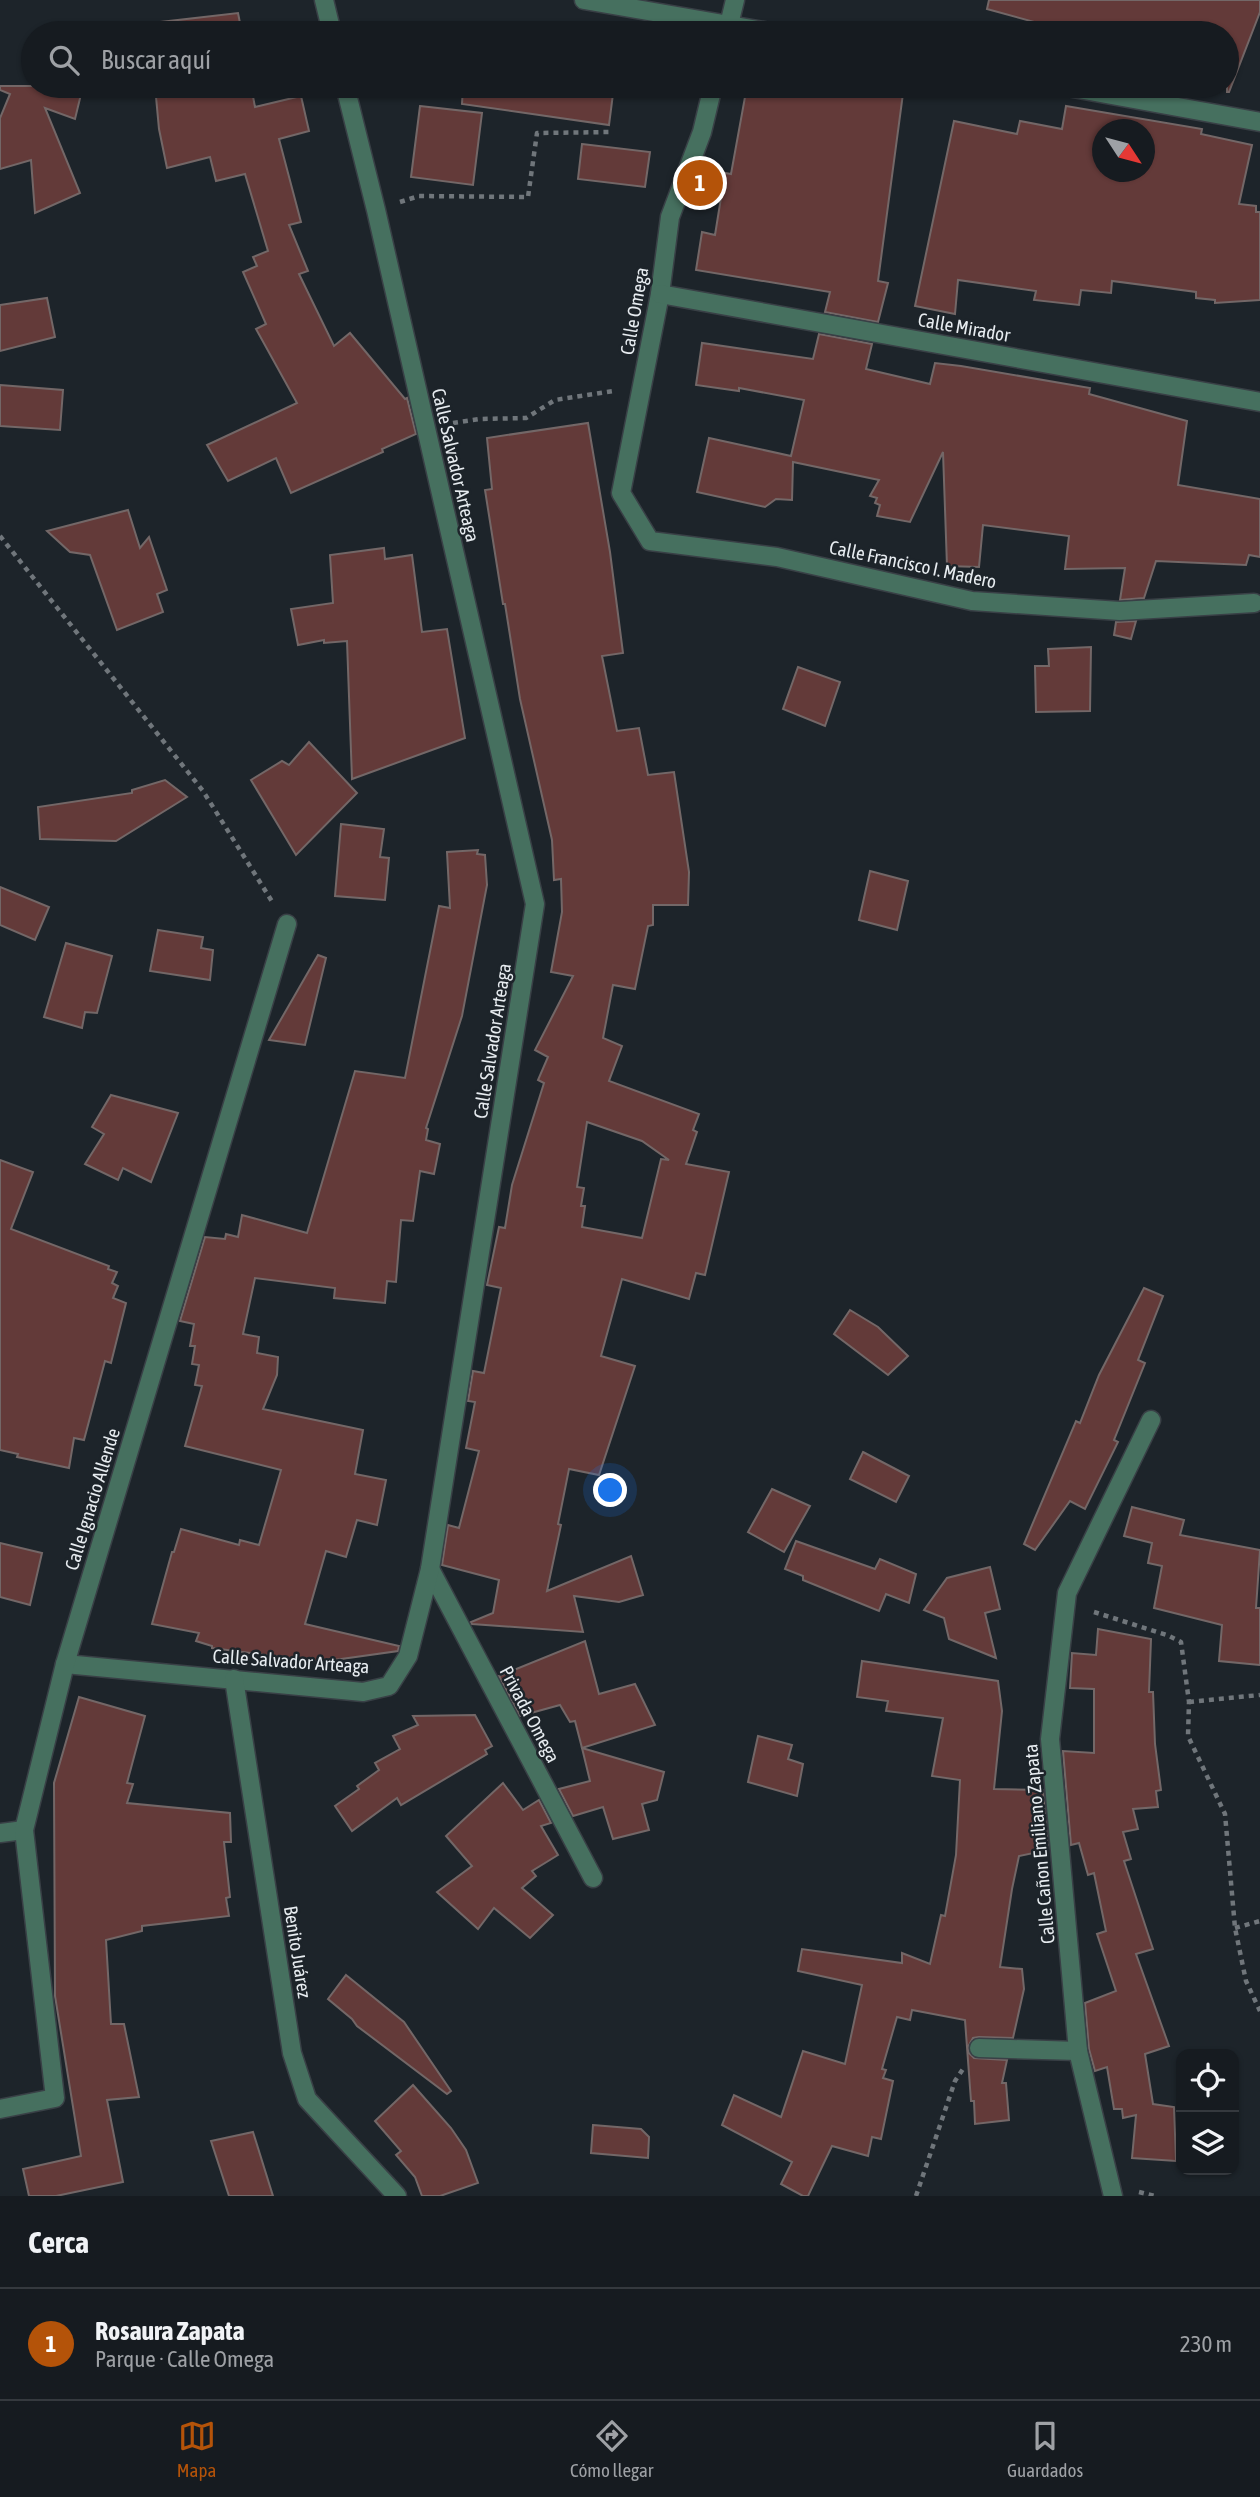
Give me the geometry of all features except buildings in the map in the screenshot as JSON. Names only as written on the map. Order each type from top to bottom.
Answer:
[{"type":"street","points":[[324,0],[329,21]]},
{"type":"street","points":[[584,0],[688,21]]},
{"type":"street","points":[[730,21],[735,0]]},
{"type":"street","name":"Calle Salvador Arteaga","points":[[65,1664],[363,1692],[389,1686],[408,1656],[430,1569],[535,904],[348,98]]},
{"type":"street","name":"Calle Omega","points":[[650,541],[621,493],[660,295],[670,217],[702,132],[710,98]]},
{"type":"street","points":[[1128,98],[1260,122]]},
{"type":"street","name":"Calle Mirador","points":[[660,295],[1260,402]]},
{"type":"street","name":"Calle Francisco I. Madero","points":[[650,541],[777,557],[972,601],[1120,611],[1254,603]]},
{"type":"street","name":"Calle Ignacio Allende","points":[[0,2109],[55,2098],[24,1830],[65,1664],[287,924]]},
{"type":"street","name":"Calle Cañon Emiliano Zapata","points":[[1113,2196],[1078,2051],[1050,1739],[1067,1593],[1151,1420]]},
{"type":"street","name":"Privada Omega","points":[[430,1569],[593,1878]]},
{"type":"street","name":"Benito Juárez","points":[[234,1679],[292,2053],[307,2099],[397,2196]]},
{"type":"street","points":[[0,1833],[24,1830]]},
{"type":"street","points":[[979,2048],[1078,2051]]},
{"type":"path","points":[[376,210],[419,196],[528,197],[537,133],[612,132]]},
{"type":"path","points":[[426,431],[480,419],[526,418],[555,400],[642,388]]},
{"type":"path","points":[[0,537],[203,791],[287,924]]},
{"type":"path","points":[[1066,1603],[1167,1635],[1181,1642],[1189,1702],[1188,1736],[1225,1814],[1235,1928],[1246,1981],[1260,2011]]},
{"type":"path","points":[[1189,1702],[1260,1695]]},
{"type":"path","points":[[1235,1928],[1260,1922]]},
{"type":"path","points":[[916,2196],[955,2081],[979,2048]]},
{"type":"place","name":"Rosaura Zapata","points":[[700,183]]}]
